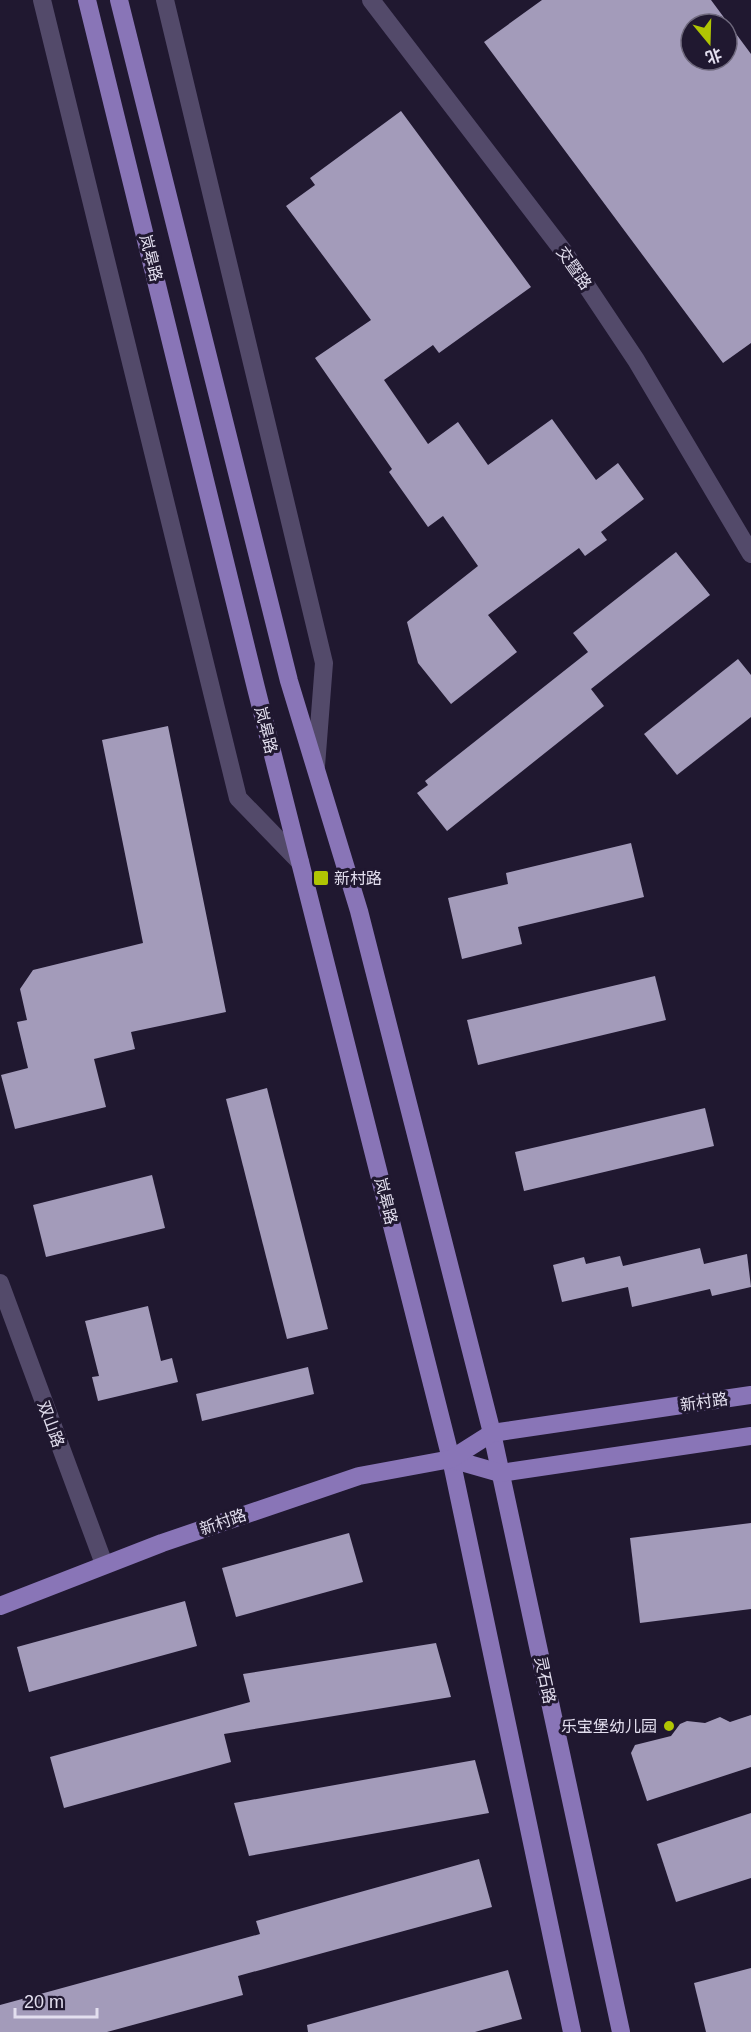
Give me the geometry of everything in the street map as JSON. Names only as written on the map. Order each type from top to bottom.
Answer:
[{"type":"main road","name":"岚皋路","points":[[87,0],[300,862],[451,1459]]},
{"type":"main road","name":"岚皋路","points":[[119,0],[289,681],[359,912],[492,1433]]},
{"type":"main road","name":"新村路","points":[[0,1606],[104,1564],[359,1476],[451,1459],[492,1433],[751,1395]]},
{"type":"main road","name":"灵石路","points":[[492,1433],[621,2032]]},
{"type":"main road","name":"新村路","points":[[451,1459],[500,1473],[751,1436]]},
{"type":"main road","points":[[451,1459],[572,2032]]},
{"type":"street","points":[[42,0],[238,798],[300,862]]},
{"type":"street","points":[[165,0],[324,663],[315,768]]},
{"type":"street","name":"交暨路","points":[[371,0],[564,252],[636,360],[751,554]]},
{"type":"street","name":"双山路","points":[[0,1283],[104,1564]]},
{"type":"building","points":[[542,0],[711,0],[720,12],[679,12],[679,72],[739,72],[739,38],[751,54],[751,343],[723,363],[484,42]]},
{"type":"building","points":[[401,111],[531,287],[439,353],[433,345],[384,380],[428,444],[458,422],[488,465],[552,419],[596,480],[618,463],[644,499],[601,532],[607,540],[585,556],[579,548],[488,615],[517,652],[451,704],[418,663],[407,622],[478,566],[443,516],[428,527],[389,472],[392,469],[315,358],[371,320],[286,206],[315,185],[310,178]]},
{"type":"building","points":[[676,552],[710,595],[591,689],[604,706],[447,831],[417,793],[428,785],[425,781],[588,652],[573,633]]},
{"type":"building","points":[[738,659],[751,675],[751,717],[677,775],[644,734]]},
{"type":"building","points":[[168,726],[226,1012],[131,1032],[135,1049],[94,1059],[106,1107],[15,1129],[1,1075],[28,1068],[17,1022],[27,1020],[20,989],[33,970],[143,943],[102,740]]},
{"type":"building","points":[[631,843],[644,897],[518,927],[522,944],[462,959],[448,898],[508,884],[506,873]]},
{"type":"building","points":[[655,976],[666,1020],[478,1065],[467,1020]]},
{"type":"building","points":[[267,1088],[328,1329],[287,1339],[226,1099]]},
{"type":"building","points":[[705,1108],[714,1146],[524,1191],[515,1152]]},
{"type":"building","points":[[152,1175],[165,1228],[46,1257],[33,1205]]},
{"type":"building","points":[[700,1248],[704,1264],[747,1254],[751,1287],[712,1296],[710,1289],[632,1307],[628,1287],[562,1302],[553,1265],[584,1257],[586,1264],[620,1256],[623,1266]]},
{"type":"building","points":[[148,1306],[161,1361],[172,1358],[178,1382],[98,1401],[92,1377],[99,1376],[85,1321]]},
{"type":"building","points":[[308,1367],[314,1394],[202,1421],[196,1394]]},
{"type":"building","points":[[751,1523],[751,1609],[640,1623],[630,1538]]},
{"type":"building","points":[[349,1533],[363,1582],[236,1617],[222,1568]]},
{"type":"building","points":[[185,1601],[197,1646],[29,1692],[17,1647]]},
{"type":"building","points":[[436,1643],[451,1697],[224,1734],[231,1762],[64,1808],[50,1757],[250,1702],[243,1674]]},
{"type":"building","points":[[751,1715],[751,1767],[647,1801],[631,1753],[635,1745],[671,1736],[680,1724],[687,1721],[705,1723],[720,1717],[730,1722]]},
{"type":"building","points":[[475,1760],[489,1813],[249,1856],[234,1803]]},
{"type":"building","points":[[751,1813],[751,1878],[676,1902],[657,1844]]},
{"type":"building","points":[[479,1859],[492,1907],[238,1976],[243,1995],[107,2032],[0,2032],[0,2005],[260,1934],[256,1921]]},
{"type":"building","points":[[751,1968],[751,2032],[706,2032],[694,1983]]},
{"type":"building","points":[[508,1970],[522,2019],[475,2032],[308,2032],[307,2025]]},
{"type":"place","name":"新村路","points":[[321,878]]},
{"type":"place","name":"乐宝堡幼儿园","points":[[669,1726]]}]
